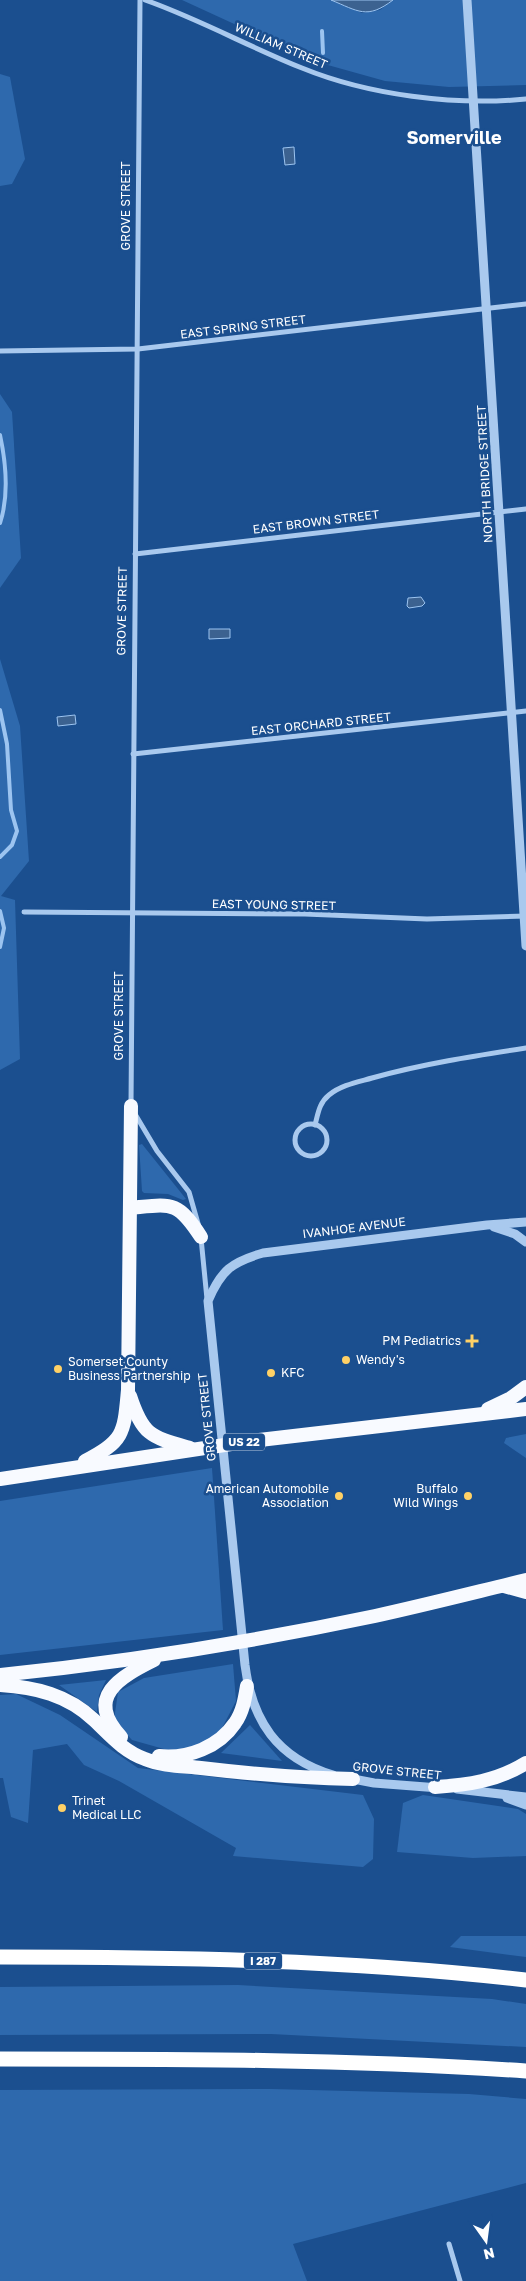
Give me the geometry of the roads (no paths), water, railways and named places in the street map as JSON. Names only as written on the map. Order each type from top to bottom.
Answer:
[{"type":"highway","points":[[74,1467],[109,1448],[120,1436],[124,1427],[128,1390],[130,1106]]},
{"type":"highway","points":[[130,1208],[160,1205],[178,1208],[185,1214],[200,1237]]},
{"type":"highway","points":[[476,1414],[511,1398],[526,1387]]},
{"type":"highway","points":[[128,1390],[137,1416],[146,1430],[165,1441],[195,1449]]},
{"type":"highway","name":"US 22","points":[[0,1479],[195,1449],[526,1409]]},
{"type":"highway","points":[[0,1675],[249,1641],[375,1616],[526,1580]]},
{"type":"highway","points":[[503,1585],[526,1592]]},
{"type":"highway","points":[[164,1654],[126,1674],[109,1692],[106,1704],[107,1715],[119,1735],[128,1744],[154,1755],[183,1756],[212,1745],[225,1735],[236,1722],[243,1707],[247,1686]]},
{"type":"highway","points":[[0,1685],[28,1687],[57,1695],[92,1718],[119,1745],[131,1754],[155,1763],[246,1773],[353,1779]]},
{"type":"highway","points":[[435,1787],[484,1782],[500,1777],[526,1764]]},
{"type":"highway","name":"I 287","points":[[0,1957],[139,1957],[292,1962],[394,1968],[526,1980]]},
{"type":"highway","points":[[0,2059],[192,2059],[374,2063],[526,2071]]},
{"type":"street","name":"GROVE STREET","points":[[140,0],[130,1106],[157,1151],[189,1192],[198,1218],[247,1686],[256,1711],[269,1733],[292,1755],[316,1769],[374,1783],[435,1787],[526,1797]]},
{"type":"street","name":"WILLIAM STREET","points":[[145,0],[184,14],[302,68],[336,80],[393,93],[474,101],[526,98]]},
{"type":"street","name":"NORTH BRIDGE STREET","points":[[467,0],[488,307],[526,946]]},
{"type":"street","name":"EAST SPRING STREET","points":[[0,351],[138,349],[526,304]]},
{"type":"street","name":"EAST BROWN STREET","points":[[135,554],[526,509]]},
{"type":"street","name":"EAST ORCHARD STREET","points":[[133,754],[526,712]]},
{"type":"street","name":"EAST YOUNG STREET","points":[[24,912],[305,914],[427,919],[525,916]]},
{"type":"street","points":[[315,1125],[319,1107],[324,1100],[347,1085],[408,1068],[481,1054],[526,1048]]},
{"type":"street","points":[[304,1125],[315,1125],[326,1134],[326,1145],[316,1155],[305,1155],[297,1148],[296,1132],[304,1125]]},
{"type":"street","name":"IVANHOE AVENUE","points":[[208,1301],[215,1284],[225,1270],[240,1260],[263,1252],[526,1222]]},
{"type":"street","points":[[487,1225],[515,1234],[526,1242]]},
{"type":"street","points":[[488,1792],[526,1806]]},
{"type":"street","points":[[449,2244],[460,2281]]},
{"type":"waterway","points":[[322,31],[323,53]]},
{"type":"waterway","points":[[0,435],[6,479],[5,502],[0,523]]},
{"type":"waterway","points":[[0,710],[7,744],[11,810],[17,831],[12,845],[0,857]]},
{"type":"waterway","points":[[0,911],[4,928],[0,947]]},
{"type":"place","name":"PM Pediatrics","points":[[472,1341]]},
{"type":"place","name":"Wendy's","points":[[346,1360]]},
{"type":"place","name":"Somerset County Business Partnership","points":[[58,1369]]},
{"type":"place","name":"KFC","points":[[271,1373]]},
{"type":"place","name":"American Automobile Association","points":[[339,1496]]},
{"type":"place","name":"Buffalo Wild Wings","points":[[468,1496]]},
{"type":"place","name":"Trinet Medical LLC","points":[[62,1808]]},
{"type":"district","name":"Somerville","points":[[454,138]]}]
